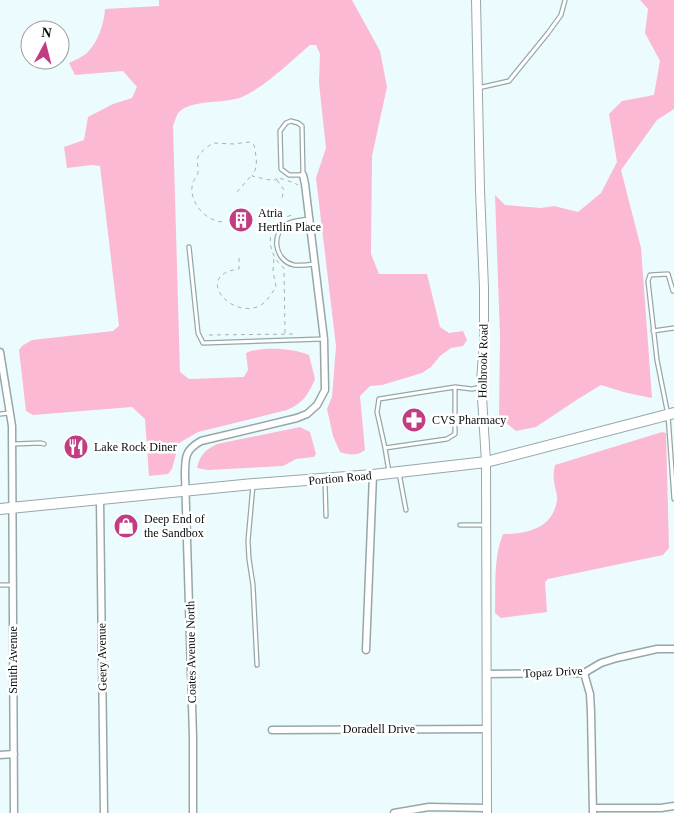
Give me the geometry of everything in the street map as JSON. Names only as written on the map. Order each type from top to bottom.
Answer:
[{"type":"main road","name":"Portion Road","points":[[0,509],[253,484],[394,473],[486,462],[672,414]]},
{"type":"street","name":"Holbrook Road","points":[[476,0],[484,288],[484,341],[481,387],[486,462],[487,810]]},
{"type":"street","points":[[186,491],[186,454],[191,447],[201,441],[307,414],[317,405],[325,390],[324,339],[303,175]]},
{"type":"street","name":"Smith Avenue","points":[[0,352],[10,413],[12,444],[14,813]]},
{"type":"street","points":[[366,650],[373,475]]},
{"type":"street","name":"Coates Avenue North","points":[[186,491],[193,813]]},
{"type":"street","name":"Geery Avenue","points":[[100,500],[104,813]]},
{"type":"street","name":"Topaz Drive","points":[[487,674],[584,673],[601,663],[617,658],[657,649],[674,649]]},
{"type":"street","points":[[584,673],[590,694],[593,811],[674,806]]},
{"type":"street","name":"Doradell Drive","points":[[272,730],[487,729]]},
{"type":"street","points":[[0,755],[14,754]]},
{"type":"street","points":[[394,813],[429,807],[487,810]]},
{"type":"lane","points":[[478,88],[509,81],[561,15],[565,0]]},
{"type":"lane","points":[[291,121],[302,126],[303,175],[289,174],[281,169],[280,132],[286,123],[291,121]]},
{"type":"lane","points":[[310,219],[284,225],[280,232],[277,248],[285,261],[294,265],[315,264]]},
{"type":"lane","points":[[189,247],[198,333],[204,343],[324,339]]},
{"type":"lane","points":[[673,291],[668,274],[650,275],[648,281],[657,360],[672,414],[674,499]]},
{"type":"lane","points":[[653,331],[674,328]]},
{"type":"lane","points":[[406,510],[385,448],[377,412],[379,399],[454,387],[472,389],[481,387]]},
{"type":"lane","points":[[385,448],[447,439],[456,434],[454,387]]},
{"type":"lane","points":[[0,414],[10,413]]},
{"type":"lane","points":[[12,444],[44,444]]},
{"type":"lane","points":[[325,479],[326,516]]},
{"type":"lane","points":[[253,484],[248,541],[257,665]]},
{"type":"lane","points":[[460,525],[486,525]]},
{"type":"lane","points":[[0,585],[13,585]]},
{"type":"path","points":[[222,222],[213,220],[200,210],[192,197],[193,182],[198,172],[197,161],[201,153],[213,143],[233,144],[250,142],[254,145],[257,160],[256,170],[237,192]]},
{"type":"path","points":[[252,176],[276,180],[278,177],[285,181],[294,182],[298,186]]},
{"type":"path","points":[[276,180],[284,190],[282,198]]},
{"type":"path","points":[[285,333],[284,268],[274,258],[269,240],[273,229],[279,221],[287,216],[296,214]]},
{"type":"path","points":[[239,258],[240,269],[228,270],[218,280],[217,287],[220,294],[233,306],[256,307],[263,304],[276,287],[273,270],[274,258]]},
{"type":"path","points":[[209,335],[293,334]]},
{"type":"shaded area","points":[[159,0],[352,0],[380,51],[387,87],[372,156],[371,254],[379,274],[427,274],[440,327],[449,333],[463,331],[467,340],[463,346],[451,348],[440,356],[431,367],[422,373],[382,385],[370,386],[360,396],[365,450],[362,452],[347,454],[340,452],[333,436],[327,409],[332,397],[336,346],[316,178],[326,148],[319,83],[320,54],[316,45],[310,45],[251,93],[235,99],[200,103],[184,108],[178,113],[173,126],[180,372],[189,379],[244,377],[248,370],[246,353],[260,349],[295,351],[309,355],[315,379],[304,398],[297,405],[287,410],[198,432],[179,443],[172,469],[168,474],[149,476],[145,419],[132,407],[33,415],[26,411],[19,350],[22,346],[32,340],[113,331],[119,326],[100,166],[67,168],[64,147],[84,140],[88,117],[113,104],[132,98],[137,87],[123,71],[75,75],[70,62],[87,53],[94,44],[102,27],[105,9],[159,6]]},
{"type":"shaded area","points":[[640,0],[674,0],[674,109],[657,120],[621,170],[641,248],[652,398],[601,385],[536,427],[516,431],[499,417],[500,336],[495,195],[505,205],[541,208],[554,206],[578,212],[601,193],[617,162],[609,114],[622,101],[654,95],[660,61],[645,33],[648,9]]},
{"type":"shaded area","points":[[300,427],[310,432],[316,454],[314,457],[296,459],[283,466],[208,470],[197,468],[204,453],[217,444]]},
{"type":"shaded area","points":[[662,432],[666,433],[669,548],[663,555],[548,579],[545,582],[547,612],[501,618],[495,613],[496,563],[503,534],[529,531],[544,524],[550,518],[557,500],[554,476],[555,465]]},
{"type":"place","name":"Atria Hertlin Place","points":[[241,220]]},
{"type":"place","name":"CVS Pharmacy","points":[[414,420]]},
{"type":"place","name":"Lake Rock Diner","points":[[76,447]]},
{"type":"place","name":"Deep End of the Sandbox","points":[[126,526]]}]
